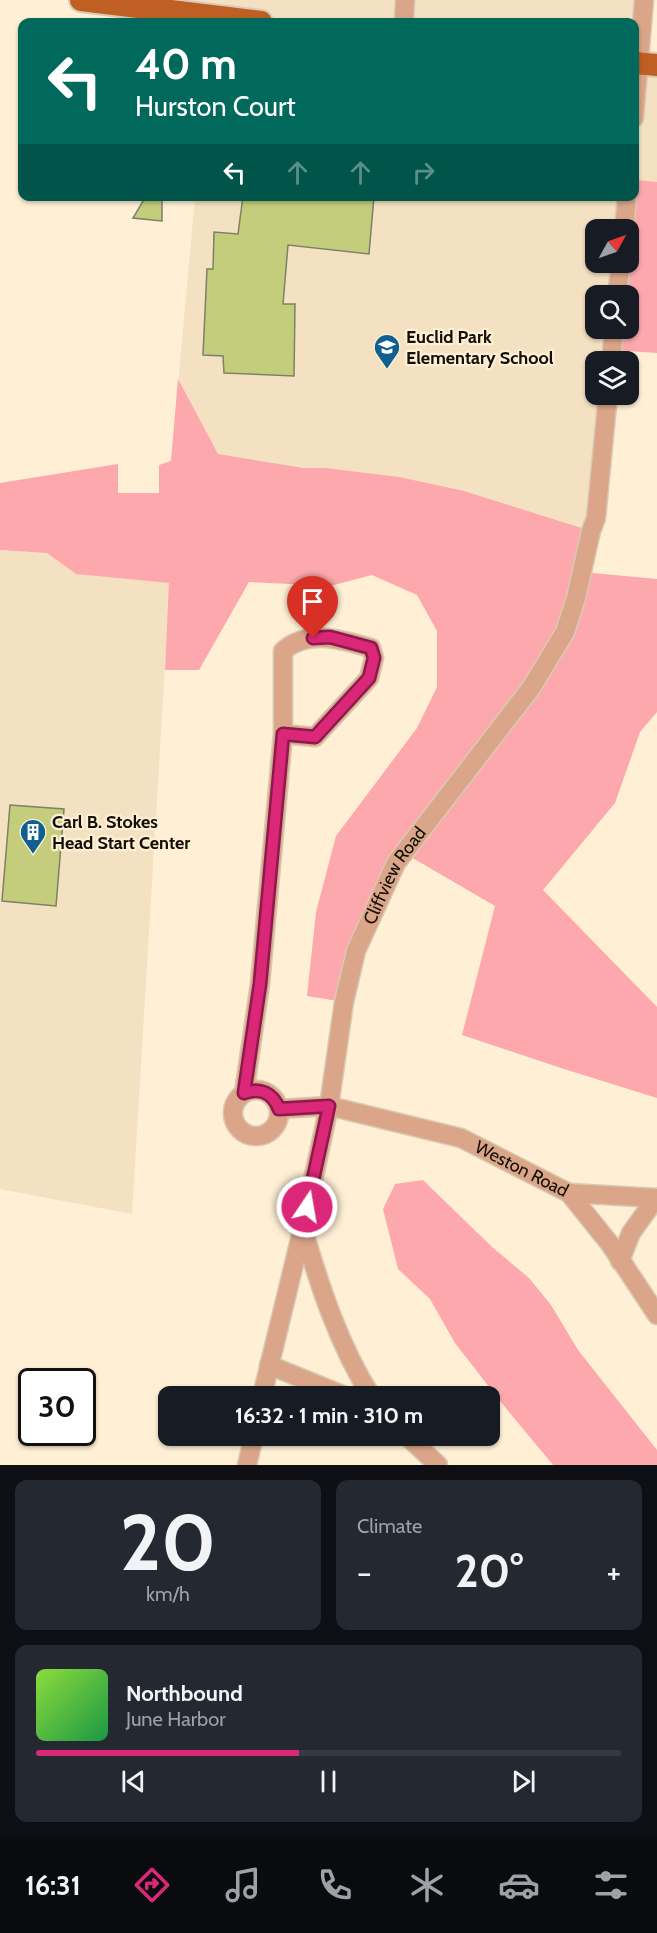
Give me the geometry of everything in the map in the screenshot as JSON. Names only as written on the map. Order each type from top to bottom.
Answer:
[{"type":"main road","points":[[81,0],[164,6],[237,18]]},
{"type":"street","points":[[404,18],[405,0]]},
{"type":"street","points":[[639,91],[644,64],[644,0]]},
{"type":"street","points":[[625,219],[627,201]]},
{"type":"street","name":"Cliffview Road","points":[[264,1386],[303,1227],[329,1106],[344,1002],[356,951],[396,863],[531,688],[565,632],[596,518],[607,405]]},
{"type":"street","points":[[244,1093],[260,984],[283,734],[283,651],[291,644],[313,638],[330,637],[371,648],[374,658],[369,678],[315,737],[283,734]]},
{"type":"street","points":[[259,1090],[266,1092],[277,1102],[279,1109],[277,1125],[272,1131],[258,1137],[243,1133],[237,1127],[233,1113],[238,1098],[244,1093],[259,1090]]},
{"type":"street","name":"Weston Road","points":[[279,1109],[329,1106],[461,1138],[569,1193],[657,1315]]},
{"type":"street","points":[[569,1193],[657,1198]]},
{"type":"street","points":[[620,1261],[631,1233],[657,1198]]},
{"type":"street","points":[[303,1227],[322,1293],[355,1371],[365,1386]]},
{"type":"street","points":[[269,1365],[320,1386]]},
{"type":"street","points":[[247,1465],[252,1446]]},
{"type":"street","points":[[418,1446],[438,1465]]},
{"type":"shaded area","points":[[81,0],[644,0],[640,63],[657,65],[657,182],[639,180],[639,18],[187,18]]},
{"type":"shaded area","points":[[639,180],[657,182],[657,353],[612,350],[613,339],[639,339],[639,285],[620,285],[624,273],[639,273],[639,219],[630,219],[633,201],[639,201]]},
{"type":"shaded area","name":"Euclid Park Elementary School","points":[[195,201],[627,201],[625,219],[585,219],[585,273],[620,273],[618,285],[585,285],[585,339],[613,339],[612,351],[585,351],[585,405],[607,405],[591,531],[167,506]]},
{"type":"shaded area","points":[[178,379],[218,454],[303,468],[325,468],[399,477],[464,491],[591,531],[582,572],[657,579],[657,712],[640,732],[615,803],[543,890],[657,1007],[657,1098],[462,1035],[495,906],[404,853],[344,1002],[307,996],[316,912],[336,836],[417,728],[437,687],[437,631],[417,595],[372,575],[330,586],[249,582],[199,670],[165,670],[169,583],[76,574],[47,553],[0,550],[0,483],[118,464],[118,493],[159,493],[159,465],[171,461]]},
{"type":"shaded area","points":[[0,550],[47,553],[76,574],[170,583],[132,1214],[0,1189]]},
{"type":"shaded area","points":[[423,1180],[492,1247],[529,1278],[551,1305],[578,1350],[657,1450],[657,1465],[553,1465],[500,1401],[500,1386],[488,1386],[455,1343],[430,1299],[398,1269],[383,1209],[395,1184]]},
{"type":"building","points":[[143,201],[162,201],[162,221],[133,218]]},
{"type":"building","points":[[242,201],[374,201],[369,254],[288,245],[283,304],[295,304],[294,376],[224,373],[223,356],[203,355],[207,269],[213,269],[214,232],[238,234]]},
{"type":"building","name":"Carl B. Stokes Head Start Center","points":[[10,805],[64,809],[56,906],[2,901]]},
{"type":"place","name":"Euclid Park Elementary School","points":[[387,370]]},
{"type":"place","name":"Carl B. Stokes Head Start Center","points":[[33,855]]},
{"type":"route","points":[[307,1207],[329,1106],[310,1109],[279,1109],[277,1102],[266,1092],[259,1090],[244,1093],[260,984],[283,734],[315,737],[369,678],[374,658],[371,648],[330,637],[313,638]]}]
